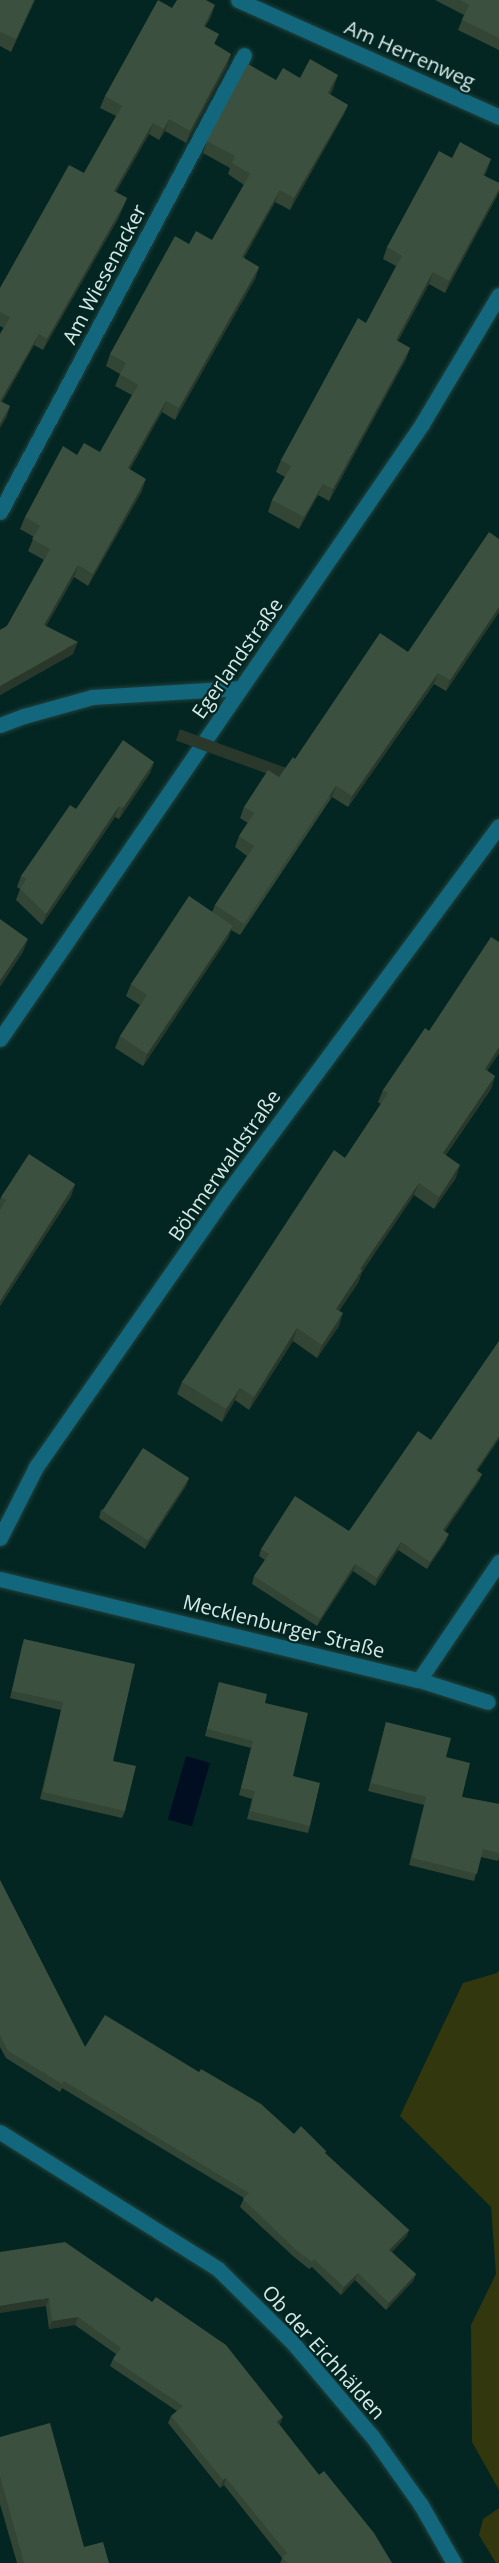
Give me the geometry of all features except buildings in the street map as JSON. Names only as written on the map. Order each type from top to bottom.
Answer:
[{"type":"street","name":"Am Herrenweg","points":[[238,0],[499,117]]},
{"type":"street","name":"Am Wiesenacker","points":[[0,512],[244,55]]},
{"type":"street","name":"Egerlandstraße","points":[[0,1039],[423,424],[499,295]]},
{"type":"street","points":[[0,725],[24,716],[92,698],[241,688]]},
{"type":"street","name":"Böhmerwaldstraße","points":[[0,1538],[36,1467],[228,1192],[499,826]]},
{"type":"street","points":[[419,1680],[499,1562]]},
{"type":"street","name":"Mecklenburger Straße","points":[[0,1579],[419,1680],[488,1702]]},
{"type":"street","name":"Ob der Eichhälden","points":[[0,2132],[218,2269],[293,2343],[372,2436],[421,2505],[454,2563]]},
{"type":"green space","points":[[499,1970],[499,2490],[472,2442],[471,2325],[496,2274],[491,2207],[400,2116],[463,1983],[497,1973]]},
{"type":"green space","points":[[499,2508],[499,2563],[496,2563],[479,2535],[483,2519]]},
{"type":"water","points":[[186,1756],[210,1763],[192,1826],[168,1819]]}]
